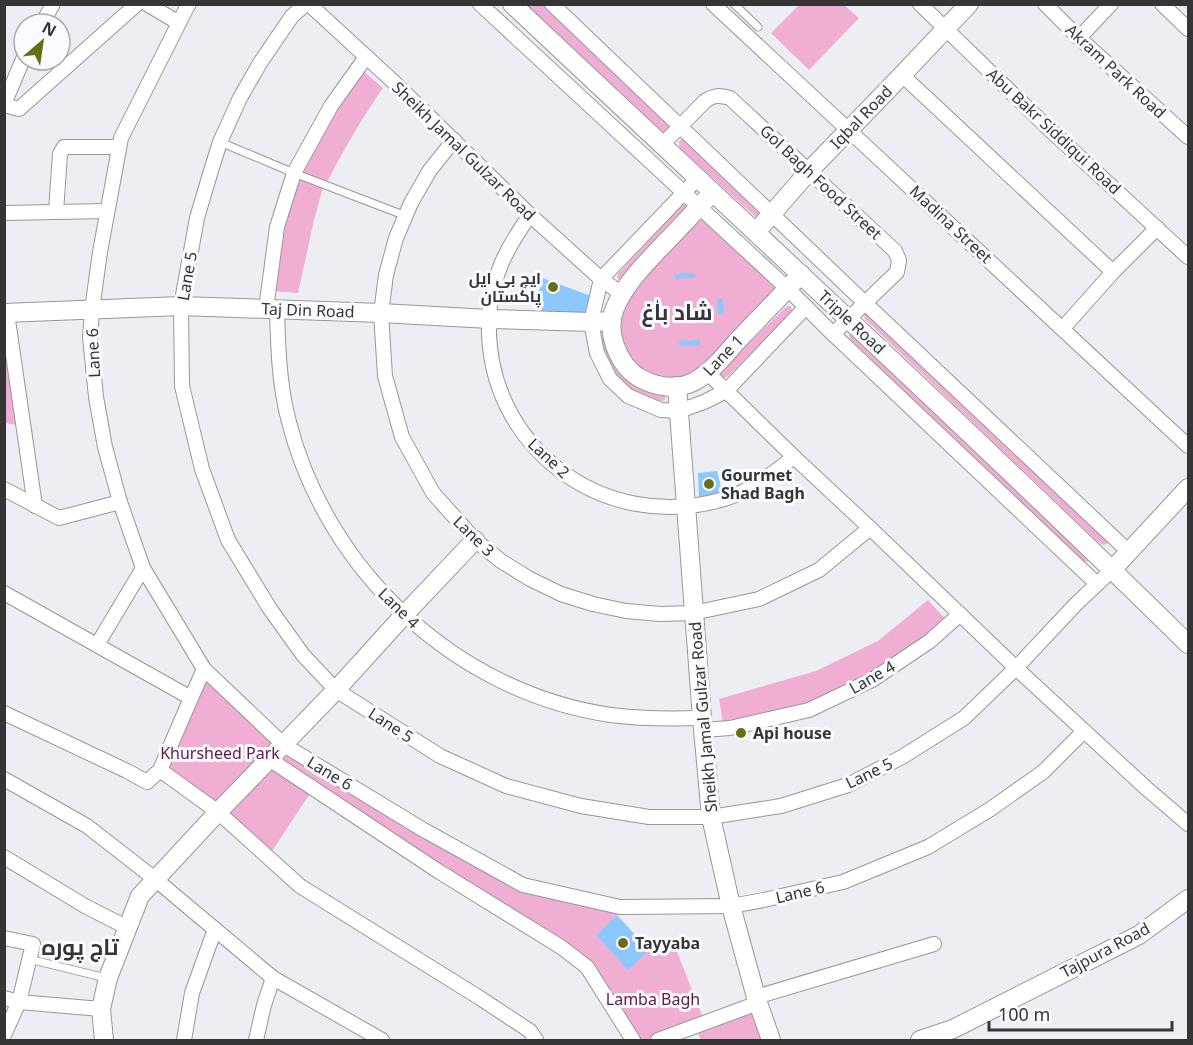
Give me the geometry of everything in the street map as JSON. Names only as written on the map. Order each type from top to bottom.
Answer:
[{"type":"main road","name":"Triple Road","points":[[512,4],[848,318],[1188,644]]},
{"type":"main road","name":"Iqbal Road","points":[[756,232],[810,170],[969,4]]},
{"type":"main road","points":[[677,387],[647,382],[633,374],[623,363],[615,348],[612,321],[622,294],[643,267],[712,193]]},
{"type":"main road","name":"Lane 1","points":[[677,387],[692,383],[708,374],[801,274]]},
{"type":"main road","name":"Taj Din Road","points":[[6,313],[182,306],[489,319],[612,321]]},
{"type":"main road","name":"Sheikh Jamal Gulzar Road","points":[[677,387],[693,613],[711,817],[731,906],[771,1041]]},
{"type":"main road","points":[[1112,570],[1188,488]]},
{"type":"main road","points":[[104,1041],[101,1009],[108,978],[140,896],[475,540]]},
{"type":"main road","name":"Tajpura Road","points":[[920,1041],[953,1029],[1139,935],[1188,899]]},
{"type":"street","points":[[18,72],[4,105],[19,109],[137,4]]},
{"type":"street","points":[[147,4],[179,23]]},
{"type":"street","name":"Lane 6","points":[[189,4],[121,138],[92,310],[90,338],[96,397],[105,447],[120,502],[143,567],[204,669],[284,745],[422,829],[523,885],[620,907],[731,906],[843,882],[928,847],[989,810],[1043,771],[1084,731]]},
{"type":"street","name":"Sheikh Jamal Gulzar Road","points":[[308,4],[530,214],[601,279],[622,294]]},
{"type":"street","name":"Lane 5","points":[[308,4],[292,16],[260,63],[240,98],[220,142],[197,218],[182,306],[182,386],[202,470],[228,540],[270,609],[303,655],[336,690],[440,756],[506,786],[581,806],[649,817],[711,817],[781,806],[848,785],[902,757],[964,718],[1112,570]]},
{"type":"street","points":[[480,4],[788,289],[1097,584]]},
{"type":"street","points":[[552,4],[1129,552]]},
{"type":"street","name":"Madina Street","points":[[713,4],[1188,446]]},
{"type":"street","name":"Abu Bakr Siddiqui Road","points":[[920,4],[1047,127],[1188,257]]},
{"type":"street","name":"Akram Park Road","points":[[1045,4],[1188,137]]},
{"type":"street","points":[[1079,38],[1111,4]]},
{"type":"street","points":[[1162,4],[1188,30]]},
{"type":"street","name":"Lane 4","points":[[366,57],[331,106],[294,173],[277,227],[272,309],[289,422],[307,476],[332,527],[365,573],[404,615],[449,651],[478,669],[520,690],[564,705],[609,714],[730,728],[808,710],[872,680],[930,641],[960,614]]},
{"type":"street","points":[[902,75],[1113,272]]},
{"type":"street","name":"Gol Bagh Food Street","points":[[662,145],[705,100],[720,95],[730,98],[895,250],[899,260],[897,272],[833,334]]},
{"type":"street","name":"Lane 3","points":[[454,140],[430,170],[405,216],[396,238],[386,275],[381,313],[385,376],[402,437],[433,493],[475,540],[501,561],[561,594],[626,611],[660,614],[693,613],[759,599],[819,570],[870,528]]},
{"type":"street","points":[[56,212],[60,154],[64,147],[119,147]]},
{"type":"street","points":[[697,179],[601,279],[591,322],[597,353],[610,379],[628,396],[661,410],[679,411],[704,402],[726,391],[806,307]]},
{"type":"street","points":[[4,213],[107,211]]},
{"type":"street","name":"Lane 2","points":[[530,214],[513,238],[501,264],[493,291],[489,319],[491,357],[501,394],[519,429],[544,458],[574,482],[609,498],[647,507],[685,507],[725,499],[762,482],[794,457]]},
{"type":"street","points":[[1063,328],[1113,272],[1157,228]]},
{"type":"street","points":[[801,274],[818,257]]},
{"type":"street","points":[[6,313],[35,506]]},
{"type":"street","points":[[708,374],[1016,668],[1188,824]]},
{"type":"street","points":[[4,489],[59,518],[120,502]]},
{"type":"street","points":[[97,645],[143,567]]},
{"type":"street","points":[[6,600],[97,645],[190,698]]},
{"type":"street","points":[[4,713],[147,782],[160,770],[204,669]]},
{"type":"street","points":[[269,759],[438,871],[561,947],[587,967],[633,1041]]},
{"type":"street","points":[[160,770],[218,812],[300,886],[480,998],[530,1031],[536,1041]]},
{"type":"street","points":[[4,779],[87,826],[155,879],[273,978],[381,1040]]},
{"type":"street","points":[[4,857],[85,906],[128,928]]},
{"type":"street","points":[[184,1041],[192,993],[215,929]]},
{"type":"street","points":[[4,938],[33,944],[19,1002],[4,1035]]},
{"type":"street","points":[[658,1041],[757,1000],[934,944]]},
{"type":"street","points":[[256,1041],[273,978]]},
{"type":"street","points":[[4,998],[19,1002],[101,1009]]},
{"type":"lane","points":[[734,4],[758,27]]},
{"type":"lane","points":[[220,142],[405,216]]},
{"type":"lane","points":[[29,959],[108,978]]},
{"type":"green space","points":[[527,5],[546,5],[673,124],[665,134]]},
{"type":"green space","points":[[799,5],[844,5],[859,18],[809,70],[771,33]]},
{"type":"green space","points":[[362,70],[383,88],[327,182],[299,171],[331,114]]},
{"type":"green space","points":[[683,138],[766,212],[759,220],[681,149],[679,141]]},
{"type":"green space","points":[[298,177],[323,187],[298,293],[273,291],[281,226]]},
{"type":"green space","points":[[682,205],[688,207],[621,281],[619,280],[618,274]]},
{"type":"green space","points":[[702,215],[782,288],[710,362],[687,377],[668,379],[649,374],[633,363],[625,353],[617,320],[622,300]]},
{"type":"green space","points":[[787,306],[792,309],[791,314],[728,376],[724,378],[719,375],[721,370]]},
{"type":"green space","points":[[866,312],[1109,541],[1108,543],[1103,545],[1097,541],[866,320],[864,316]]},
{"type":"green space","points":[[5,313],[23,426],[5,423]]},
{"type":"green space","points":[[851,333],[1090,560],[1083,561],[1037,519],[850,339]]},
{"type":"green space","points":[[603,338],[665,395],[665,400],[660,402],[628,390],[613,376],[599,341]]},
{"type":"green space","points":[[928,600],[948,622],[882,670],[810,706],[723,723],[719,699],[816,671],[878,641]]},
{"type":"green space","points":[[204,669],[284,745],[523,885],[620,907],[617,915],[596,935],[628,969],[649,950],[676,949],[705,1023],[751,1006],[764,1040],[701,1040],[695,1027],[658,1040],[633,1040],[587,967],[313,789],[268,857],[160,770]]},
{"type":"building","points":[[696,274],[695,278],[676,280],[675,275]]},
{"type":"building","name":"ایچ بی ایل پاکستان","points":[[542,278],[591,296],[584,314],[535,310]]},
{"type":"building","points":[[722,298],[723,315],[718,314],[717,299]]},
{"type":"building","points":[[652,301],[659,301],[660,320],[654,322]]},
{"type":"building","points":[[699,339],[700,345],[679,345],[680,340]]},
{"type":"building","name":"Gourmet Shad Bagh","points":[[717,471],[723,495],[699,498],[698,473]]},
{"type":"building","name":"Tayyaba","points":[[617,915],[649,950],[628,970],[596,935]]},
{"type":"place","name":"ایچ بی ایل پاکستان","points":[[553,287]]},
{"type":"place","name":"Gourmet Shad Bagh","points":[[709,484]]},
{"type":"place","name":"Api house","points":[[741,733]]},
{"type":"place","name":"Tayyaba","points":[[623,943]]},
{"type":"district","name":"شاد باٰغ","points":[[677,312]]},
{"type":"district","name":"تاج پورہ","points":[[80,947]]},
{"type":"park label","name":"Khursheed Park","points":[[220,753]]},
{"type":"park label","name":"Lamba Bagh","points":[[653,999]]}]
